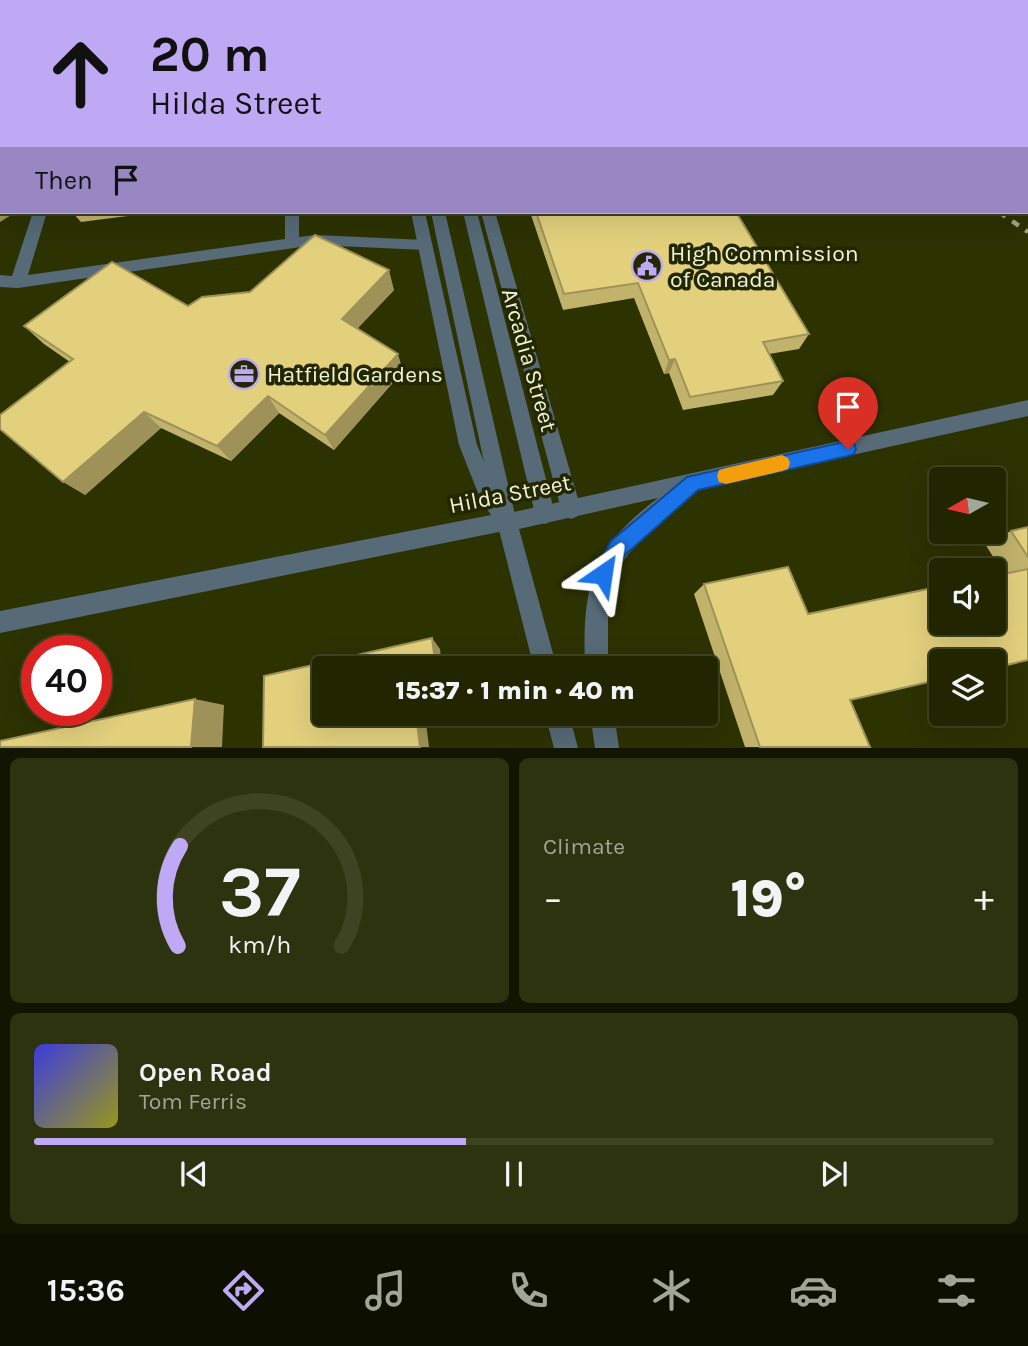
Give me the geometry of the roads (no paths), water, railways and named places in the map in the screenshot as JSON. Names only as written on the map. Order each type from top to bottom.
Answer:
[{"type":"street","points":[[18,282],[39,214]]},
{"type":"street","points":[[292,214],[292,243]]},
{"type":"street","points":[[418,214],[468,445],[487,491],[507,522]]},
{"type":"street","points":[[438,214],[507,522],[542,656]]},
{"type":"street","points":[[470,214],[545,514]]},
{"type":"street","name":"Arcadia Street","points":[[489,214],[571,509]]},
{"type":"street","points":[[0,281],[18,282],[315,240],[425,245]]},
{"type":"street","name":"Hilda Street","points":[[0,622],[571,509],[1028,408]]},
{"type":"street","points":[[597,656],[603,574],[618,548],[693,483]]},
{"type":"street","points":[[560,726],[566,747]]},
{"type":"street","points":[[604,726],[607,747]]},
{"type":"railway","points":[[1002,214],[1028,232]]},
{"type":"place","name":"High Commission of Canada","points":[[647,266]]},
{"type":"place","name":"Hatfield Gardens","points":[[244,374]]}]
